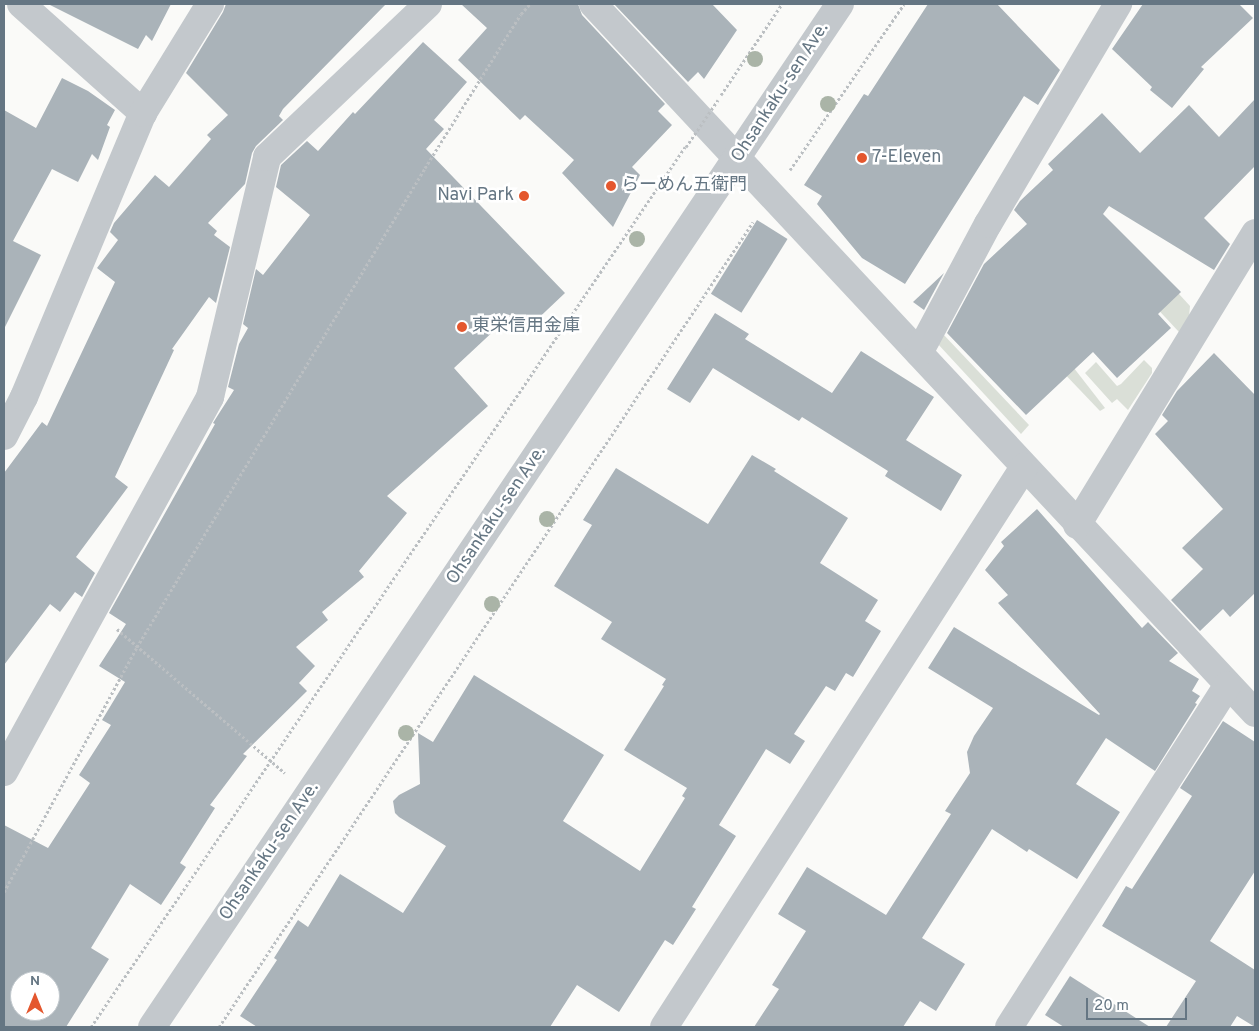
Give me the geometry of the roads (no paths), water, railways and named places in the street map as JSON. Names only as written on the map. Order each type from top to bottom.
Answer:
[{"type":"street","points":[[21,4],[143,113]]},
{"type":"street","points":[[4,436],[24,398],[143,113],[210,4]]},
{"type":"street","points":[[4,772],[210,397],[267,157],[428,4]]},
{"type":"street","points":[[592,4],[1255,714]]},
{"type":"street","name":"Ohsankaku-sen Ave.","points":[[152,1027],[738,160],[840,4]]},
{"type":"street","points":[[919,353],[988,224],[1118,4]]},
{"type":"street","points":[[1077,525],[1255,233]]},
{"type":"street","points":[[664,1027],[1024,467]]},
{"type":"street","points":[[1009,1027],[1228,684]]},
{"type":"place","name":"7-Eleven","points":[[862,158]]},
{"type":"place","name":"らーめん五衛門","points":[[611,186]]},
{"type":"place","name":"Navi Park","points":[[524,196]]},
{"type":"place","name":"東栄信用金庫","points":[[462,327]]}]
